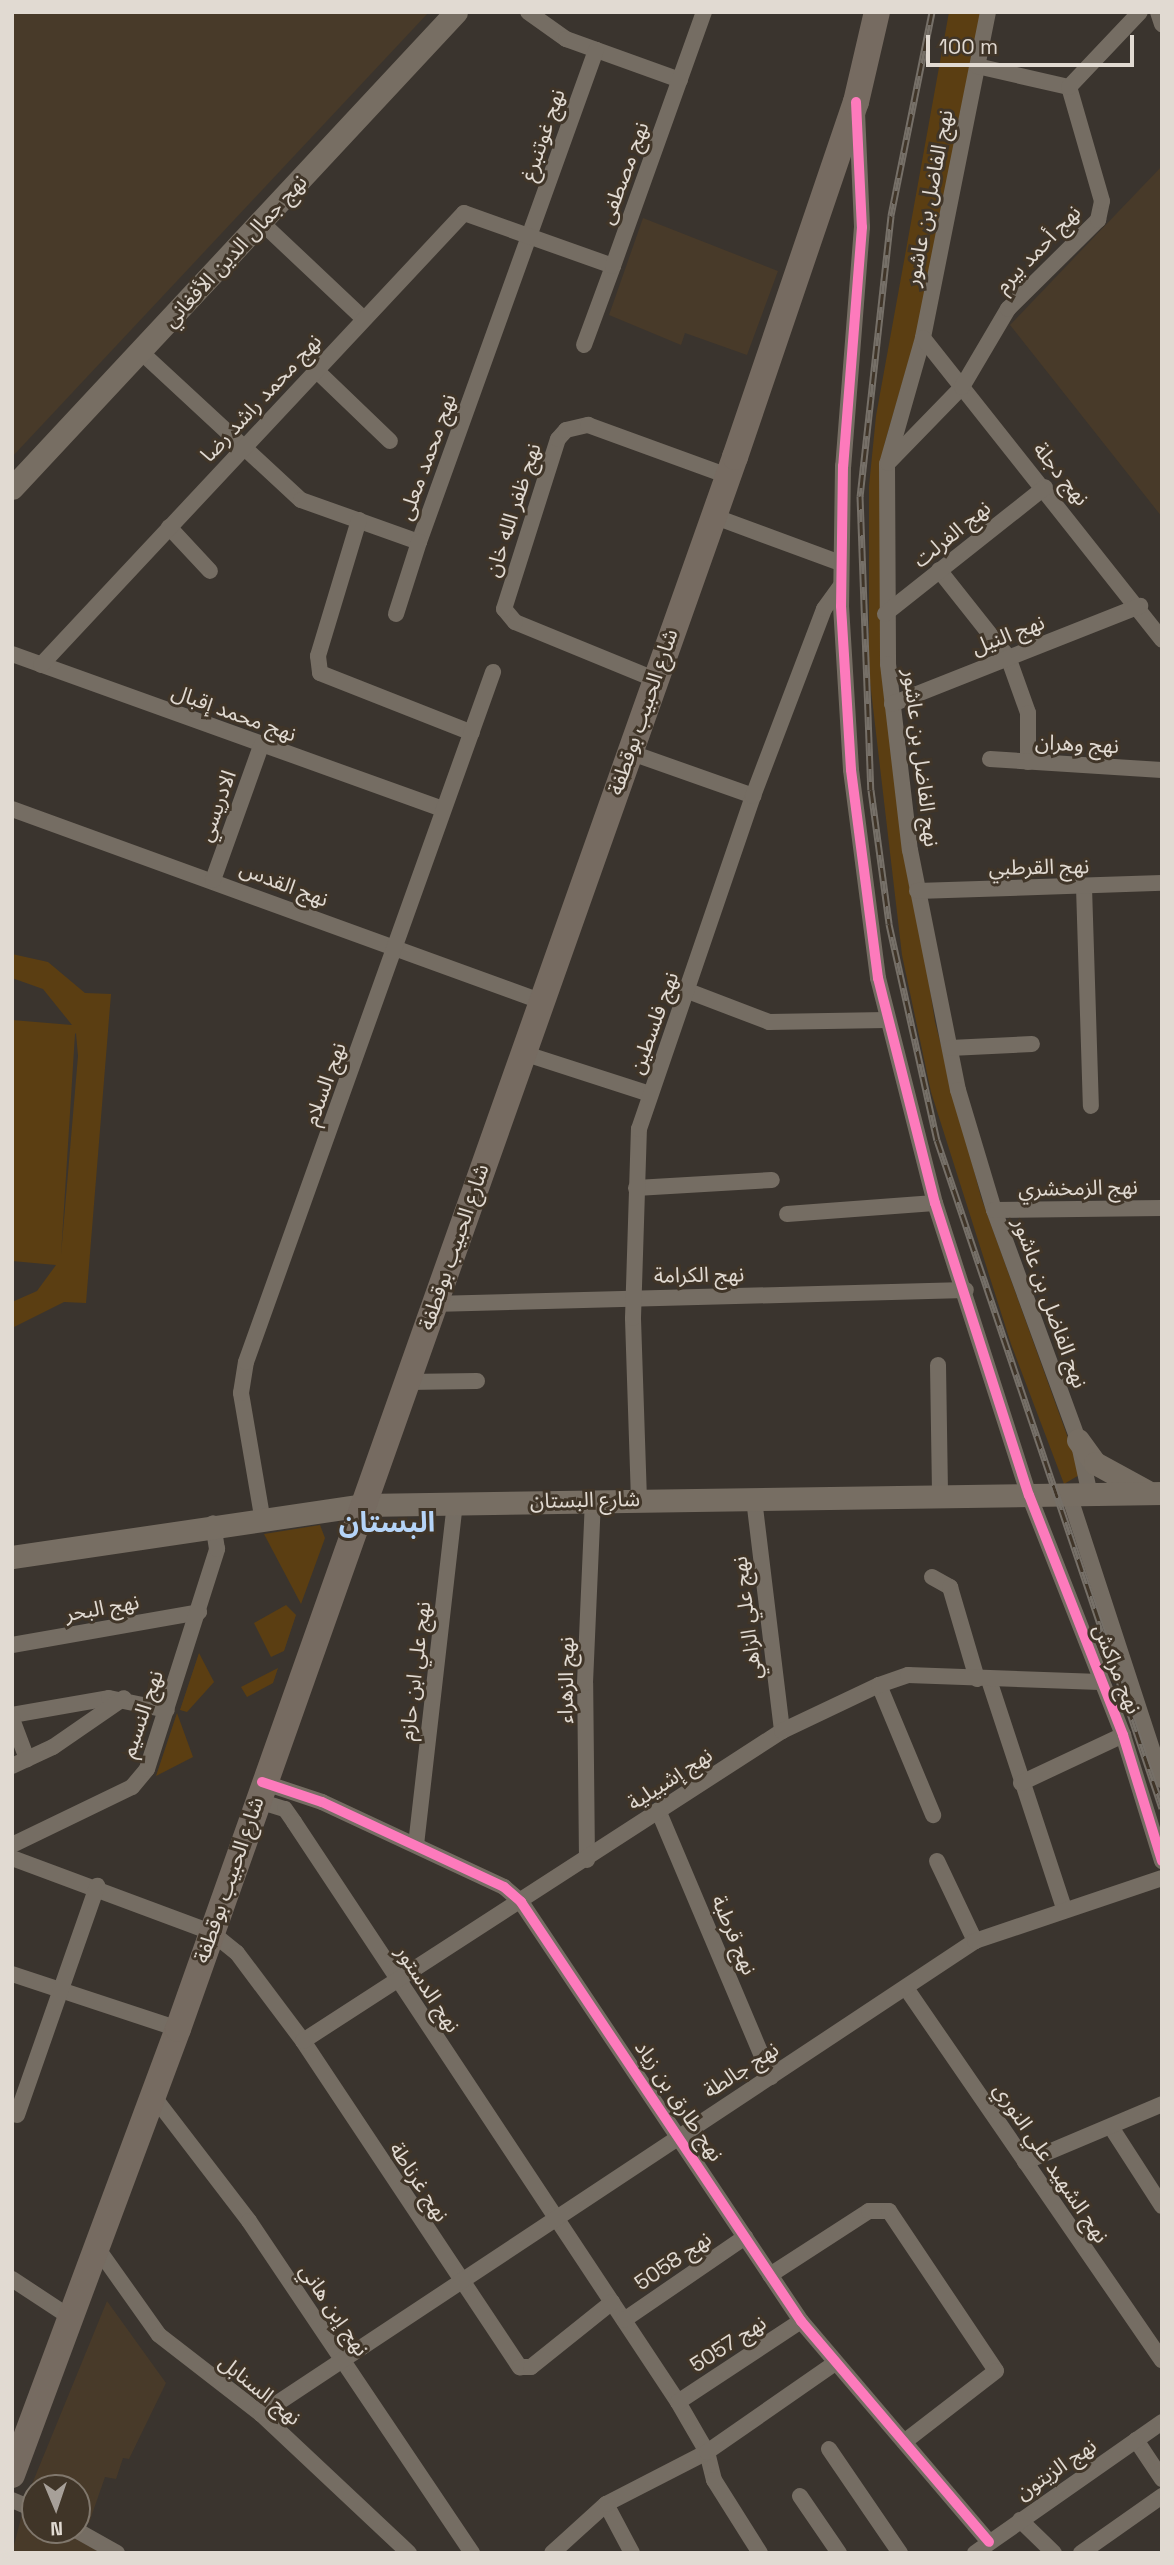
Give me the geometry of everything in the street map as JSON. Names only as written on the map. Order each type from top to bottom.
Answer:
[{"type":"main road","name":"نهج جمال الدين الأفغاني","points":[[12,488],[456,12]]},
{"type":"main road","name":"شارع الحبيب بوقطفة","points":[[12,2475],[73,2319],[154,2097],[258,1791],[407,1382],[728,476],[856,102],[877,12]]},
{"type":"main road","points":[[1078,1440],[1104,1469],[1157,1493]]},
{"type":"main road","name":"شارع البستان","points":[[12,1557],[213,1523],[363,1504],[1157,1493]]},
{"type":"street","points":[[528,12],[596,50],[680,80]]},
{"type":"street","name":"نهج مصطفى","points":[[584,345],[704,12]]},
{"type":"street","name":"نهج الفاضل بن عاشور","points":[[988,12],[923,338],[887,464],[885,614],[892,704],[917,891],[950,1048],[994,1210],[1078,1440],[1079,1495],[1162,1780]]},
{"type":"street","points":[[976,66],[1069,87],[1140,12]]},
{"type":"street","points":[[1158,12],[1162,24]]},
{"type":"street","name":"نهج غوتنبرغ","points":[[531,235],[596,50]]},
{"type":"street","name":"نهج أحمد بيرم","points":[[887,464],[962,387],[1008,309],[1102,211],[1069,87]]},
{"type":"street","name":"نهج مراكش","points":[[856,102],[862,227],[840,563],[851,770],[886,1020],[935,1203],[966,1290],[1030,1495],[1100,1682],[1123,1735],[1162,1861]]},
{"type":"street","name":"نهج محمد راشد رضا","points":[[41,665],[464,213],[531,235]]},
{"type":"street","points":[[261,222],[364,319]]},
{"type":"street","points":[[531,235],[613,265]]},
{"type":"street","name":"نهج محمد معلى","points":[[141,352],[301,500],[419,542],[531,235]]},
{"type":"street","name":"نهج دجلة","points":[[923,338],[1140,606],[1162,640]]},
{"type":"street","points":[[317,371],[390,441]]},
{"type":"street","name":"نهج ظفر الله خان","points":[[654,680],[514,622],[504,609],[558,439],[566,430],[588,425],[728,476]]},
{"type":"street","name":"نهج الفرلت","points":[[885,614],[1045,487]]},
{"type":"street","points":[[713,516],[840,563]]},
{"type":"street","points":[[359,520],[318,656],[320,673],[472,733]]},
{"type":"street","points":[[169,527],[210,571]]},
{"type":"street","points":[[396,614],[419,542]]},
{"type":"street","points":[[939,570],[1008,657],[1028,713],[1028,762]]},
{"type":"street","name":"نهج فلسطين","points":[[639,1500],[636,1188],[639,1129],[754,796],[824,609],[841,586]]},
{"type":"street","name":"نهج النيل","points":[[892,704],[1140,606]]},
{"type":"street","name":"نهج محمد إقبال","points":[[12,654],[261,746],[443,809]]},
{"type":"street","name":"نهج السلام","points":[[262,1516],[242,1377],[397,949],[443,809],[493,672]]},
{"type":"street","name":"الادريسي","points":[[213,880],[261,746]]},
{"type":"street","points":[[629,752],[754,796]]},
{"type":"street","name":"نهج وهران","points":[[990,759],[1162,770]]},
{"type":"street","name":"نهج القدس","points":[[12,808],[540,1002]]},
{"type":"street","name":"نهج القرطبي","points":[[917,891],[1162,883]]},
{"type":"street","points":[[1084,887],[1091,1106]]},
{"type":"street","points":[[688,991],[769,1022],[886,1020]]},
{"type":"street","points":[[950,1048],[1032,1044]]},
{"type":"street","points":[[523,1053],[650,1094]]},
{"type":"street","points":[[636,1188],[772,1180]]},
{"type":"street","points":[[787,1214],[935,1203]]},
{"type":"street","name":"نهج الزمخشري","points":[[994,1210],[1162,1208]]},
{"type":"street","name":"نهج الكرامة","points":[[433,1304],[966,1290]]},
{"type":"street","points":[[938,1365],[940,1497]]},
{"type":"street","points":[[407,1382],[477,1381]]},
{"type":"street","name":"نهج علي الزاهي","points":[[754,1499],[782,1731]]},
{"type":"street","name":"نهج الزهراء","points":[[587,1860],[585,1683],[593,1500]]},
{"type":"street","name":"نهج علي ابن حازم","points":[[416,1845],[455,1502]]},
{"type":"street","name":"نهج النسيم","points":[[12,1845],[132,1787],[147,1769],[217,1549],[213,1523]]},
{"type":"street","points":[[932,1577],[950,1587],[1064,1908]]},
{"type":"street","name":"نهج البحر","points":[[12,1645],[199,1612]]},
{"type":"street","name":"نهج إشبيلية","points":[[303,2040],[400,1984],[658,1810],[782,1731],[879,1685],[908,1675],[1100,1682]]},
{"type":"street","points":[[879,1685],[933,1815]]},
{"type":"street","points":[[124,1698],[20,1763],[12,1717],[124,1698],[167,1710]]},
{"type":"street","points":[[1021,1783],[1123,1735]]},
{"type":"street","name":"نهج طارق بن زياد","points":[[258,1791],[416,1845],[521,1902],[680,2134],[801,2321],[989,2542]]},
{"type":"street","name":"نهج الدستور","points":[[258,1791],[285,1809],[624,2320],[678,2402],[707,2452],[714,2480],[760,2553]]},
{"type":"street","name":"نهج قرطبة","points":[[658,1810],[771,2077]]},
{"type":"street","points":[[44,1831],[35,1849],[45,1866]]},
{"type":"street","name":"نهج غرناطة","points":[[12,1858],[45,1866],[211,1932],[237,1953],[303,2040],[459,2283],[525,2368],[612,2302]]},
{"type":"street","points":[[937,1861],[975,1941]]},
{"type":"street","name":"نهج جالطة","points":[[261,2414],[554,2217],[975,1941],[1064,1908],[1162,1878]]},
{"type":"street","points":[[17,2115],[97,1886]]},
{"type":"street","points":[[12,1974],[178,2029]]},
{"type":"street","name":"نهج الشهيد علي النوري","points":[[906,1988],[1162,2361]]},
{"type":"street","name":"نهج إبن هاني","points":[[154,2097],[342,2358],[472,2553]]},
{"type":"street","points":[[1026,2162],[1162,2104]]},
{"type":"street","points":[[1111,2127],[1162,2206]]},
{"type":"street","points":[[770,2275],[869,2211],[889,2211],[996,2371],[904,2442]]},
{"type":"street","name":"نهج 5058","points":[[624,2320],[745,2237]]},
{"type":"street","name":"نهج السنابل","points":[[98,2249],[159,2335],[261,2414],[409,2553]]},
{"type":"street","points":[[12,2278],[73,2319]]},
{"type":"street","name":"نهج 5057","points":[[678,2402],[801,2321]]},
{"type":"street","points":[[552,2553],[606,2504],[707,2452],[835,2363]]},
{"type":"street","name":"نهج الزيتون","points":[[975,2553],[1162,2422]]},
{"type":"street","points":[[1136,2440],[1162,2479]]},
{"type":"street","points":[[829,2449],[900,2553]]},
{"type":"street","points":[[800,2496],[839,2553]]},
{"type":"street","points":[[1081,2553],[1162,2496]]},
{"type":"street","points":[[606,2504],[632,2553]]},
{"type":"street","points":[[1020,2519],[1054,2553]]},
{"type":"street","points":[[91,2538],[117,2553]]},
{"type":"shaded area","points":[[12,12],[429,12],[12,457]]},
{"type":"shaded area","points":[[949,12],[981,12],[924,309],[885,442],[880,479],[883,682],[935,1022],[981,1197],[1081,1474],[1064,1484],[1011,1344],[931,1092],[902,955],[869,673],[869,486],[876,416]]},
{"type":"shaded area","points":[[1162,166],[1162,517],[1010,325]]},
{"type":"shaded area","points":[[643,218],[778,271],[747,355],[685,333],[681,345],[609,315]]},
{"type":"shaded area","points":[[12,954],[48,962],[85,993],[111,994],[86,1303],[64,1302],[12,1328],[12,1302],[37,1291],[56,1265],[12,1261],[12,1020],[72,1025],[43,989],[12,978]],"holes":[[[76,1033],[78,1056],[61,1255]]]},
{"type":"shaded area","points":[[320,1525],[325,1538],[301,1604],[264,1534]]},
{"type":"shaded area","points":[[286,1605],[296,1615],[284,1651],[271,1657],[254,1623]]},
{"type":"shaded area","points":[[199,1653],[214,1682],[187,1712],[180,1710]]},
{"type":"shaded area","points":[[278,1668],[273,1683],[247,1697],[241,1687]]},
{"type":"shaded area","points":[[177,1713],[193,1757],[156,1776]]},
{"type":"shaded area","points":[[107,2301],[166,2383],[129,2459],[123,2458],[116,2479],[105,2477],[91,2517],[91,2474],[36,2474]]},
{"type":"shaded area","points":[[21,2518],[21,2544],[86,2544],[101,2553],[12,2553]]},
{"type":"railway","points":[[932,12],[891,216],[860,496],[871,790],[889,924],[937,1140],[1162,1808]]},
{"type":"cycle path","points":[[856,102],[862,227],[843,466],[841,606],[851,770],[878,978],[935,1203],[1029,1495],[1123,1735],[1162,1861]]},
{"type":"cycle path","points":[[262,1782],[322,1802],[504,1887],[521,1902],[801,2321],[989,2542]]},
{"type":"district","name":"البستان","points":[[387,1522]]}]
